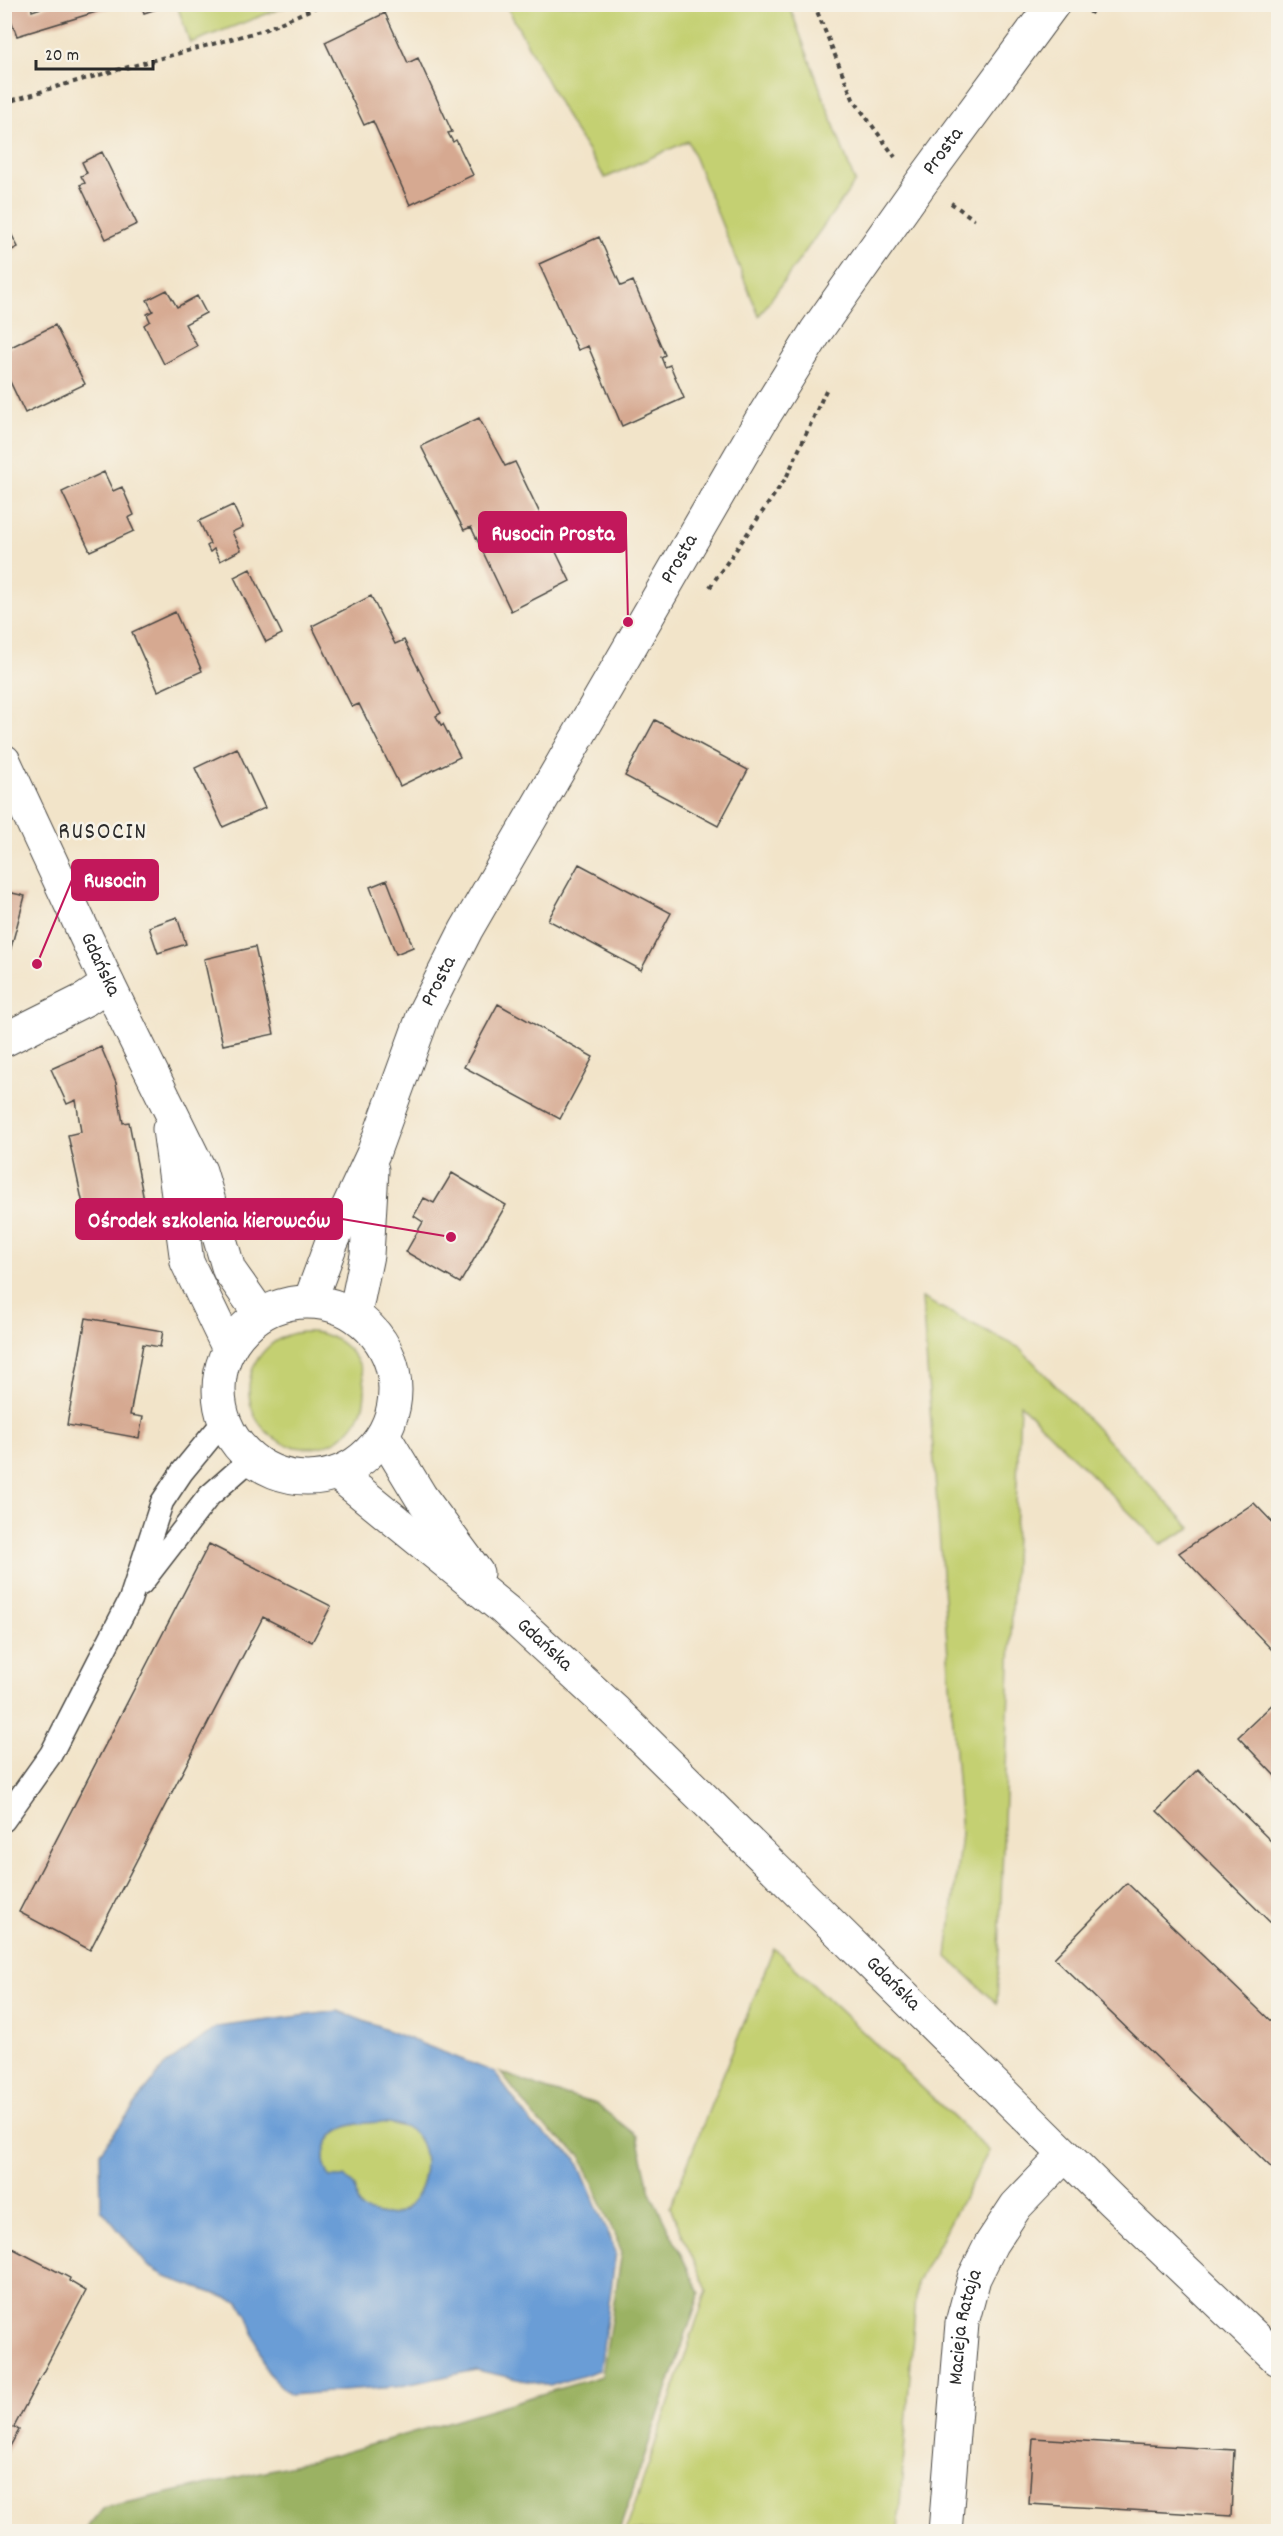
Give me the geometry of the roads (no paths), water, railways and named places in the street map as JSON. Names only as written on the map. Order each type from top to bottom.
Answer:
[{"type":"street","name":"Prosta","points":[[310,1301],[331,1244],[374,1154],[425,1011],[466,930],[760,422],[817,330],[921,183],[1053,4]]},
{"type":"street","name":"Gdańska","points":[[4,761],[165,1104],[200,1171],[229,1270],[260,1314]]},
{"type":"street","points":[[5,1037],[86,999],[108,984]]},
{"type":"street","name":"Gdańska","points":[[165,1104],[187,1262],[229,1349]]},
{"type":"street","name":"Prosta","points":[[355,1314],[367,1255],[374,1154]]},
{"type":"street","points":[[310,1301],[333,1305],[355,1314],[380,1338],[394,1369],[395,1404],[384,1436],[363,1459],[338,1474],[315,1478],[292,1478],[271,1471],[251,1459],[236,1442],[224,1421],[219,1397],[220,1372],[229,1349],[242,1329],[260,1314],[285,1304],[310,1301]]},
{"type":"street","name":"Gdańska","points":[[384,1436],[421,1497],[505,1610]]},
{"type":"street","name":"Gdańska","points":[[338,1474],[505,1610],[624,1720],[1065,2155],[1278,2360]]},
{"type":"street","name":"Macieja Rataja","points":[[945,2532],[962,2323],[974,2278],[1016,2206],[1065,2155]]},
{"type":"lane","points":[[4,1820],[51,1754],[130,1600],[162,1502],[182,1472],[224,1421]]},
{"type":"lane","points":[[130,1600],[209,1496],[251,1459]]},
{"type":"water","points":[[338,2011],[494,2072],[533,2125],[576,2158],[616,2252],[600,2370],[550,2386],[476,2370],[396,2387],[290,2395],[267,2372],[247,2314],[239,2302],[169,2278],[148,2266],[101,2209],[100,2152],[164,2066],[217,2027]],"holes":[[[379,2122],[411,2130],[421,2144],[424,2158],[421,2187],[405,2209],[393,2214],[379,2214],[362,2209],[358,2204],[354,2186],[345,2177],[330,2177],[324,2162],[325,2148],[339,2131],[354,2125]]]},
{"type":"place","name":"Rusocin Prosta","points":[[628,622]]},
{"type":"place","name":"Rusocin","points":[[37,964]]},
{"type":"place","name":"Ośrodek szkolenia kierowców","points":[[451,1237]]},
{"type":"district","name":"RUSOCIN","points":[[103,833]]}]
